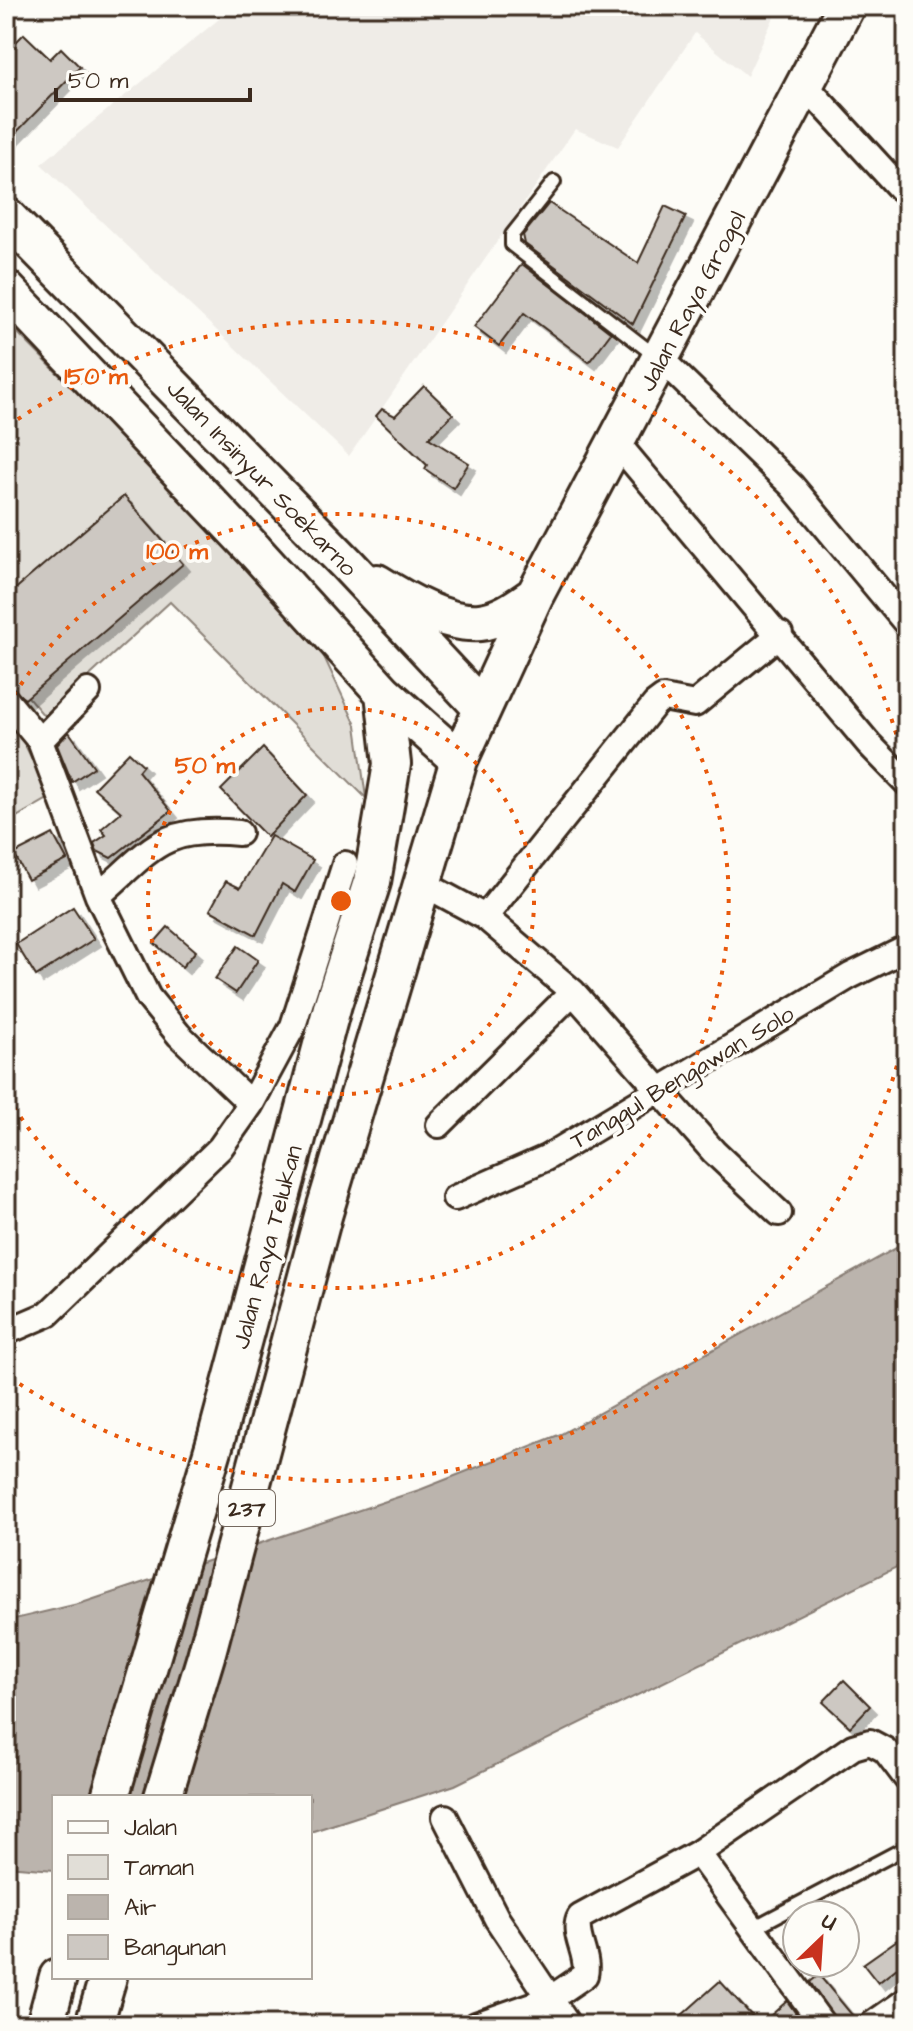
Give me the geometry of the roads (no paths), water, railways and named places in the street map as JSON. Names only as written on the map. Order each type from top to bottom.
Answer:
[{"type":"main road","name":"Jalan Raya Grogol","points":[[482,708],[535,595],[662,360],[846,6]]},
{"type":"main road","name":"Jalan Insinyur Soekarno","points":[[17,227],[346,563],[482,708]]},
{"type":"main road","points":[[17,227],[28,258],[8,292],[255,551],[384,693],[459,760]]},
{"type":"main road","points":[[38,323],[41,304],[49,289],[62,284],[73,286]]},
{"type":"main road","points":[[346,563],[400,598],[471,622],[500,617],[535,595]]},
{"type":"main road","name":"Jalan Raya Telukan","points":[[111,1795],[217,1436],[333,1004],[372,882],[392,764],[384,693]]},
{"type":"main road","name":"Jalan Raya Telukan","points":[[164,1795],[206,1656],[323,1216],[459,760],[482,708]]},
{"type":"main road","points":[[45,2025],[57,1979]]},
{"type":"main road","points":[[94,2025],[107,1979]]},
{"type":"street","points":[[804,84],[907,196]]},
{"type":"street","points":[[662,360],[792,486],[907,624]]},
{"type":"street","points":[[617,443],[869,744],[907,783]]},
{"type":"street","points":[[485,917],[655,704],[663,698],[695,704],[780,634]]},
{"type":"street","points":[[40,741],[88,691]]},
{"type":"street","points":[[6,700],[40,741],[98,896],[148,997],[179,1035],[251,1104]]},
{"type":"street","points":[[98,896],[172,835],[198,830],[239,833]]},
{"type":"street","points":[[6,1332],[48,1314],[220,1148],[251,1104],[293,1026],[345,864]]},
{"type":"street","points":[[422,883],[485,917],[573,992],[662,1089],[714,1152],[779,1213]]},
{"type":"street","name":"Tanggul Bengawan Solo","points":[[455,1198],[546,1158],[850,976],[907,948]]},
{"type":"street","points":[[439,1125],[573,992]]},
{"type":"street","points":[[476,2025],[550,1999],[585,1975],[587,1965],[577,1926],[580,1917],[698,1853],[853,1747],[870,1742],[885,1750],[907,1779]]},
{"type":"street","points":[[445,1817],[497,1919],[568,2025]]},
{"type":"street","points":[[698,1853],[823,2025]]},
{"type":"street","points":[[871,2025],[907,2000]]},
{"type":"lane","points":[[554,182],[512,235],[512,245],[662,360]]},
{"type":"lane","points":[[753,1928],[907,1847]]},
{"type":"water","points":[[907,1242],[907,1562],[455,1785],[312,1831],[312,1795],[52,1795],[52,1870],[6,1866],[6,1621],[82,1603],[422,1489],[561,1434]]}]
